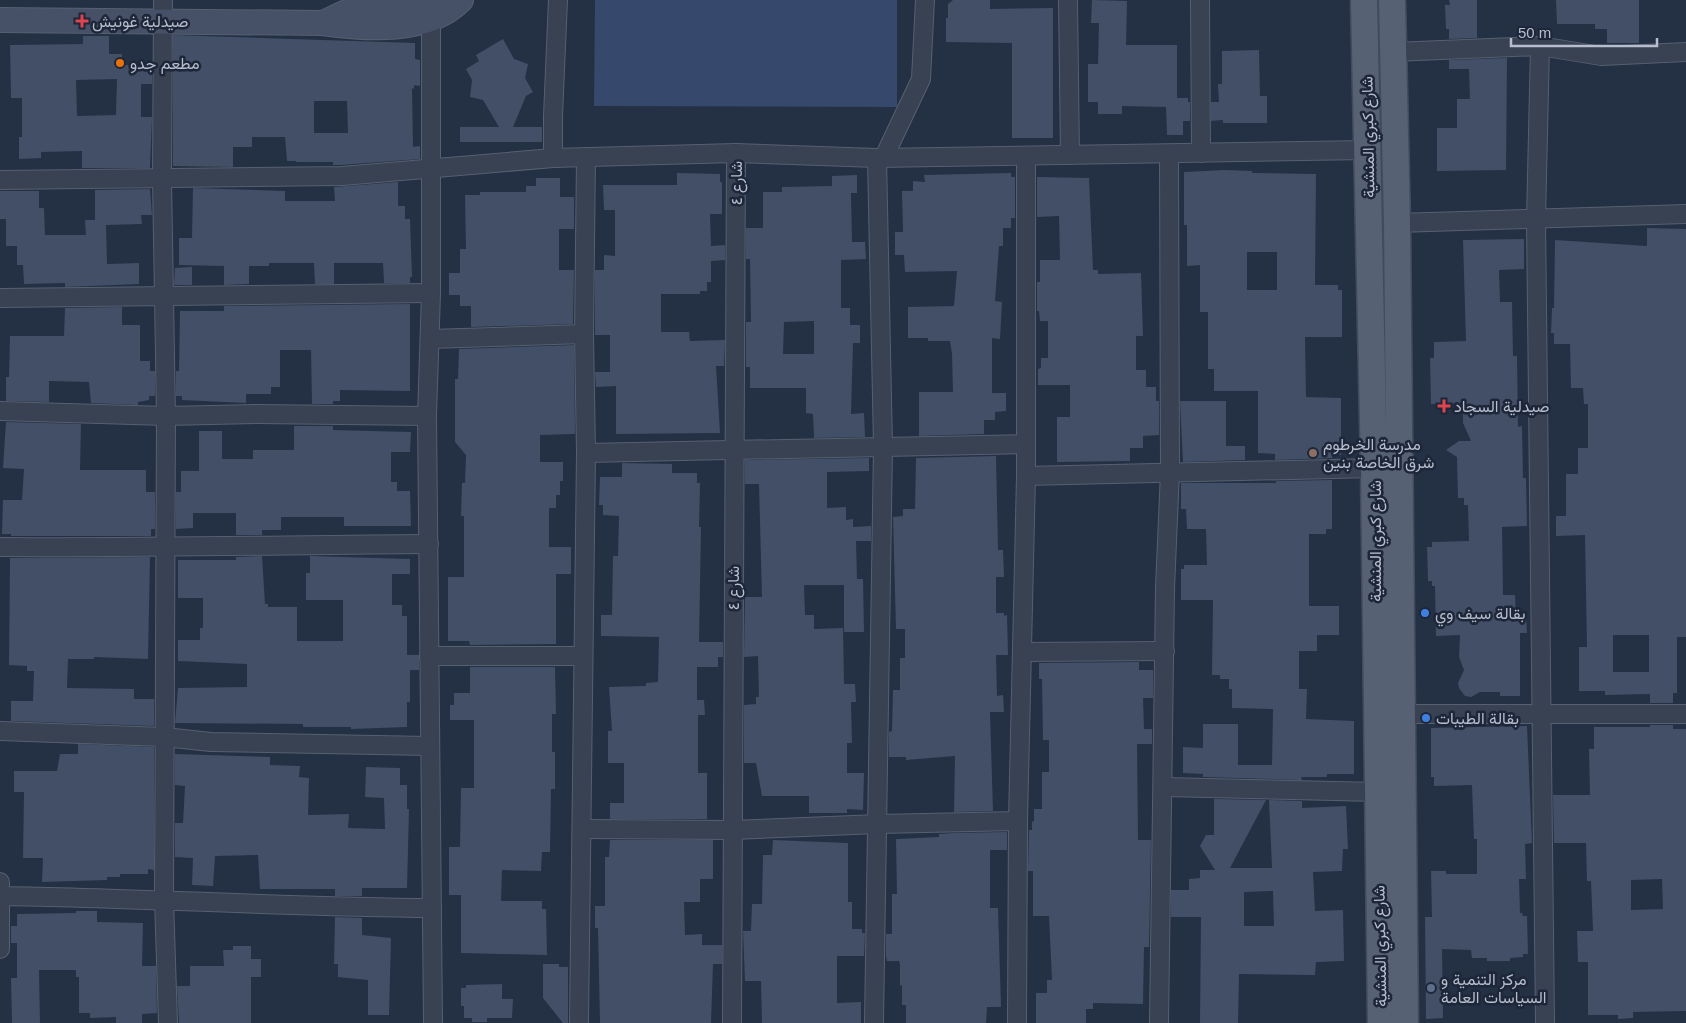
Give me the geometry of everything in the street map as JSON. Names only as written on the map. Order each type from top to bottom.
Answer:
[{"type":"main road","points":[[0,20],[163,11],[323,23],[356,9],[400,10],[422,7],[432,10],[461,0]]},
{"type":"main road","name":"شارع كبري المنشية","points":[[1364,0],[1374,468],[1381,1023]]},
{"type":"main road","name":"شارع كبري المنشية","points":[[1392,0],[1397,224],[1406,1023]]},
{"type":"street","points":[[553,158],[552,116],[558,0]]},
{"type":"street","points":[[874,1023],[883,446],[880,157],[920,79],[926,0]]},
{"type":"street","points":[[1068,0],[1070,155]]},
{"type":"street","points":[[1200,0],[1201,153]]},
{"type":"street","points":[[432,10],[431,293],[427,416],[433,1023]]},
{"type":"street","points":[[163,11],[162,179],[166,416],[164,899],[168,1023]]},
{"type":"street","points":[[1540,46],[1536,220],[1545,1023]]},
{"type":"street","points":[[1393,52],[1540,46],[1600,56],[1686,52]]},
{"type":"street","points":[[0,180],[342,176],[553,158],[736,153],[880,157],[1368,150]]},
{"type":"street","name":"شارع ٤","points":[[732,1023],[736,153]]},
{"type":"street","points":[[1159,1023],[1164,787],[1165,588],[1170,472],[1169,154]]},
{"type":"street","points":[[1017,1023],[1018,821],[1026,476],[1026,156]]},
{"type":"street","points":[[580,1023],[582,656],[586,452],[584,334],[586,157]]},
{"type":"street","points":[[1397,224],[1686,214]]},
{"type":"street","points":[[0,298],[431,293]]},
{"type":"street","points":[[430,339],[584,334]]},
{"type":"street","points":[[0,411],[166,416],[256,414],[427,416]]},
{"type":"street","points":[[586,452],[1025,444]]},
{"type":"street","points":[[1026,476],[1374,468]]},
{"type":"street","points":[[0,547],[165,548],[231,545],[429,544]]},
{"type":"street","points":[[1023,652],[1165,651]]},
{"type":"street","points":[[429,656],[582,656]]},
{"type":"street","points":[[1402,714],[1686,714]]},
{"type":"street","points":[[0,731],[164,737],[211,742],[430,746]]},
{"type":"street","points":[[1164,787],[1377,792]]},
{"type":"street","points":[[582,829],[732,830],[1018,821]]},
{"type":"street","points":[[0,882],[0,948]]},
{"type":"street","points":[[0,896],[164,899],[309,907],[432,908]]},
{"type":"water","points":[[595,0],[897,0],[897,107],[594,106]]},
{"type":"building","points":[[953,0],[990,0],[990,9],[1053,8],[1053,138],[1012,138],[1012,43],[946,42],[948,4]]},
{"type":"building","points":[[1092,0],[1127,1],[1126,45],[1177,45],[1177,98],[1188,98],[1188,102],[1190,102],[1190,121],[1183,121],[1183,135],[1167,135],[1166,107],[1122,106],[1122,114],[1098,114],[1098,102],[1088,102],[1088,64],[1098,64],[1099,23],[1091,23]]},
{"type":"building","points":[[1449,0],[1477,0],[1477,38],[1449,39],[1449,29],[1446,29],[1445,5],[1450,5]]},
{"type":"building","points":[[1556,0],[1639,0],[1639,43],[1607,43],[1607,29],[1595,29],[1595,24],[1557,24]]},
{"type":"building","points":[[173,35],[415,43],[415,59],[420,60],[420,86],[414,85],[414,89],[412,88],[413,147],[420,146],[420,159],[341,165],[333,165],[333,162],[287,161],[285,137],[252,137],[252,147],[233,147],[233,167],[173,166]],"holes":[[[314,101],[347,101],[348,133],[314,133]]]},
{"type":"building","points":[[83,36],[109,36],[109,54],[122,54],[122,65],[152,65],[152,84],[141,84],[141,117],[152,117],[150,168],[82,168],[82,151],[41,152],[41,158],[19,159],[19,137],[22,137],[22,98],[11,98],[10,45],[83,44]],"holes":[[[117,79],[116,115],[77,116],[76,80]]]},
{"type":"building","points":[[503,39],[514,59],[528,64],[525,78],[533,92],[526,96],[513,127],[542,127],[542,142],[460,142],[460,127],[499,127],[483,100],[470,97],[472,80],[466,69],[479,61],[476,55]]},
{"type":"building","points":[[1259,50],[1260,96],[1267,96],[1267,123],[1223,123],[1223,120],[1211,121],[1211,102],[1219,102],[1218,84],[1222,84],[1222,51]]},
{"type":"building","points":[[1507,58],[1506,170],[1437,171],[1437,128],[1457,128],[1457,99],[1470,99],[1469,69],[1449,69],[1449,60]]},
{"type":"building","points":[[1225,170],[1252,171],[1252,173],[1316,174],[1315,285],[1338,285],[1338,290],[1342,290],[1342,337],[1305,337],[1306,397],[1341,398],[1341,455],[1332,454],[1332,458],[1275,460],[1275,454],[1258,453],[1258,391],[1214,391],[1214,369],[1208,369],[1208,312],[1200,312],[1200,265],[1187,266],[1187,225],[1184,225],[1184,172]],"holes":[[[1247,252],[1277,252],[1277,290],[1247,290]]]},
{"type":"building","points":[[677,173],[720,174],[720,182],[722,182],[722,214],[710,214],[711,246],[725,245],[725,260],[711,261],[711,282],[707,282],[707,291],[700,291],[700,294],[661,294],[661,332],[689,332],[690,341],[725,340],[724,366],[716,366],[720,433],[616,434],[616,386],[596,387],[595,372],[610,372],[610,335],[595,335],[595,270],[604,270],[604,255],[615,256],[615,210],[604,210],[603,185],[677,185]]},
{"type":"building","points":[[1011,173],[1011,177],[1015,177],[1015,218],[1011,218],[1011,228],[1003,228],[1003,246],[999,246],[995,301],[1002,302],[1000,339],[992,338],[992,393],[1006,393],[1006,411],[995,412],[995,420],[984,420],[984,434],[919,436],[919,392],[953,392],[952,354],[950,341],[928,341],[928,338],[908,338],[908,307],[954,306],[957,271],[905,272],[904,255],[895,255],[895,232],[903,232],[902,191],[913,191],[913,181],[925,182],[924,175]]},
{"type":"building","points":[[857,175],[857,193],[851,193],[852,242],[865,242],[866,259],[841,260],[841,308],[850,308],[850,325],[860,325],[860,343],[853,343],[851,414],[864,413],[865,437],[814,438],[813,414],[806,413],[806,388],[750,388],[750,367],[746,367],[746,322],[751,322],[750,259],[746,259],[746,228],[763,228],[763,192],[782,192],[782,187],[832,186],[832,176]],"holes":[[[814,321],[814,354],[783,354],[784,322]]]},
{"type":"building","points":[[1037,177],[1089,178],[1093,270],[1098,270],[1098,274],[1141,273],[1143,336],[1136,336],[1136,370],[1146,370],[1146,387],[1156,387],[1156,401],[1159,401],[1159,435],[1143,436],[1143,448],[1130,448],[1130,461],[1057,462],[1057,417],[1070,417],[1070,385],[1038,385],[1038,369],[1041,368],[1041,358],[1048,358],[1048,321],[1040,321],[1039,311],[1037,311],[1037,282],[1040,282],[1040,260],[1060,260],[1059,216],[1037,217]]},
{"type":"building","points":[[536,178],[560,178],[560,197],[574,197],[574,229],[559,229],[559,270],[574,270],[573,324],[471,327],[471,306],[460,306],[460,295],[449,295],[449,273],[460,273],[460,249],[466,249],[465,195],[480,195],[480,192],[526,192],[526,186],[536,186]]},
{"type":"building","points":[[398,182],[398,206],[405,206],[405,219],[410,219],[412,277],[410,277],[410,283],[384,283],[383,263],[334,263],[334,284],[315,284],[314,263],[269,263],[269,266],[249,266],[249,284],[224,285],[224,266],[179,265],[179,238],[192,238],[193,188],[285,191],[285,201],[335,201],[334,187]]},
{"type":"building","points":[[150,189],[152,215],[141,215],[142,224],[106,225],[107,264],[139,263],[139,284],[65,287],[65,283],[24,284],[23,265],[17,265],[17,246],[6,246],[6,219],[0,219],[0,191],[39,191],[39,208],[44,208],[45,235],[86,235],[85,220],[95,220],[95,190]]},
{"type":"building","points":[[1647,228],[1686,229],[1686,637],[1677,637],[1677,693],[1673,693],[1673,703],[1650,703],[1650,694],[1605,695],[1605,691],[1579,691],[1579,647],[1587,647],[1585,535],[1556,536],[1556,516],[1566,516],[1566,474],[1578,474],[1578,448],[1588,448],[1588,404],[1584,404],[1583,388],[1571,388],[1570,344],[1554,344],[1554,333],[1551,333],[1552,308],[1554,308],[1555,240],[1647,246]],"holes":[[[1613,635],[1649,635],[1649,672],[1613,672]]]},
{"type":"building","points":[[1524,239],[1524,269],[1499,270],[1500,302],[1512,302],[1513,356],[1517,356],[1518,427],[1522,426],[1523,478],[1526,478],[1527,526],[1502,527],[1503,595],[1515,595],[1516,617],[1526,617],[1527,633],[1520,633],[1520,696],[1500,696],[1500,692],[1480,692],[1471,697],[1465,696],[1458,683],[1464,670],[1459,657],[1460,635],[1436,636],[1435,586],[1432,586],[1432,581],[1428,581],[1427,547],[1432,547],[1432,542],[1469,541],[1468,505],[1464,505],[1464,498],[1458,498],[1457,457],[1446,450],[1459,441],[1471,441],[1463,423],[1463,403],[1431,404],[1430,358],[1434,358],[1434,342],[1466,341],[1463,240]]},
{"type":"building","points":[[192,267],[192,285],[174,285],[175,268]]},
{"type":"building","points":[[410,304],[410,391],[340,390],[340,401],[333,401],[333,404],[312,404],[311,350],[280,350],[280,387],[271,387],[271,394],[246,394],[246,403],[182,400],[182,396],[176,396],[176,371],[179,371],[180,311],[224,311],[224,306]]},
{"type":"building","points":[[122,307],[122,325],[140,325],[140,361],[150,361],[150,371],[155,371],[155,396],[149,396],[149,400],[138,402],[138,405],[91,403],[89,382],[49,381],[49,402],[6,401],[6,377],[9,377],[10,336],[64,336],[65,308]]},
{"type":"building","points":[[574,345],[575,434],[540,435],[540,462],[563,462],[563,481],[560,481],[560,495],[556,495],[556,508],[549,508],[549,547],[571,547],[571,574],[556,574],[556,644],[470,645],[469,641],[448,641],[448,577],[464,577],[464,516],[461,516],[462,483],[465,483],[466,455],[455,442],[455,379],[458,379],[459,349]]},
{"type":"building","points":[[1180,401],[1226,401],[1226,446],[1245,446],[1245,460],[1183,462]]},
{"type":"building","points":[[6,422],[81,424],[80,470],[146,470],[146,492],[155,492],[155,529],[151,529],[151,536],[11,536],[11,534],[2,534],[3,500],[22,500],[24,469],[3,468]]},
{"type":"building","points":[[294,426],[333,426],[333,430],[411,432],[410,452],[391,452],[391,482],[397,482],[397,491],[410,491],[411,526],[344,526],[344,517],[281,517],[281,530],[262,530],[262,535],[236,535],[236,513],[193,513],[193,528],[176,529],[176,492],[181,492],[181,471],[199,471],[199,431],[222,431],[222,459],[253,459],[253,450],[294,450]]},
{"type":"building","points":[[996,456],[998,550],[1003,550],[1004,577],[996,577],[996,613],[1004,613],[1004,616],[1007,615],[1008,655],[996,655],[997,696],[1003,695],[1004,712],[990,712],[993,811],[954,812],[955,756],[906,760],[906,757],[889,757],[893,690],[900,690],[900,658],[905,658],[905,629],[896,629],[893,517],[903,516],[903,509],[915,509],[916,458]]},
{"type":"building","points":[[869,458],[869,471],[827,472],[827,508],[846,507],[846,520],[853,519],[853,527],[871,526],[871,541],[856,541],[857,579],[863,579],[864,632],[844,632],[844,585],[804,585],[805,615],[814,615],[814,629],[843,628],[844,684],[855,684],[856,702],[851,702],[852,743],[847,743],[847,773],[864,773],[863,810],[847,809],[847,813],[809,813],[809,796],[762,796],[756,763],[744,763],[744,705],[756,704],[756,697],[759,697],[758,656],[744,657],[745,597],[762,597],[759,484],[745,484],[745,460]]},
{"type":"building","points":[[622,463],[672,464],[672,473],[697,473],[697,483],[700,483],[699,642],[723,642],[723,657],[718,657],[718,667],[697,667],[697,700],[704,700],[705,715],[698,715],[698,773],[707,773],[707,819],[610,819],[610,803],[624,803],[624,763],[608,763],[608,731],[612,731],[609,687],[646,686],[646,683],[658,682],[659,637],[601,636],[601,615],[612,615],[613,556],[618,556],[619,516],[603,515],[603,505],[599,505],[600,477],[622,477]]},
{"type":"building","points":[[1332,480],[1332,529],[1326,529],[1326,534],[1309,534],[1309,606],[1339,606],[1339,635],[1317,635],[1317,651],[1299,651],[1299,689],[1307,689],[1306,719],[1354,721],[1354,774],[1327,774],[1327,777],[1301,777],[1302,780],[1203,777],[1203,774],[1183,773],[1183,747],[1203,748],[1203,724],[1238,724],[1238,765],[1272,765],[1273,709],[1232,708],[1232,689],[1229,689],[1229,679],[1220,679],[1220,675],[1212,675],[1213,600],[1181,600],[1181,569],[1184,569],[1184,565],[1207,565],[1206,529],[1187,529],[1186,509],[1181,509],[1181,483],[1276,483],[1276,481]]},
{"type":"building","points":[[262,556],[265,604],[268,604],[268,607],[297,607],[297,641],[343,641],[343,600],[306,600],[306,573],[310,573],[310,556],[410,559],[410,574],[392,574],[392,605],[402,605],[402,616],[407,616],[407,655],[419,655],[419,670],[410,670],[410,702],[407,702],[407,727],[351,729],[351,727],[303,727],[303,724],[175,723],[178,688],[247,687],[247,664],[178,661],[178,640],[200,640],[200,628],[203,628],[203,598],[178,598],[178,560],[236,560],[236,557]]},
{"type":"building","points":[[150,557],[148,659],[94,657],[94,659],[68,659],[67,688],[134,689],[134,699],[154,699],[154,726],[11,721],[11,701],[33,701],[34,671],[27,671],[27,666],[9,665],[10,558]]},
{"type":"building","points":[[1139,662],[1139,670],[1153,670],[1153,698],[1143,698],[1144,729],[1152,729],[1152,744],[1137,744],[1138,840],[1151,840],[1149,947],[1144,947],[1143,1004],[1093,1003],[1093,1009],[1086,1009],[1086,1023],[1036,1023],[1036,993],[1047,993],[1047,980],[1052,980],[1049,916],[1033,916],[1033,871],[1028,871],[1029,830],[1032,830],[1034,809],[1042,809],[1042,772],[1049,772],[1049,740],[1043,740],[1042,679],[1039,679],[1039,663]]},
{"type":"building","points":[[470,667],[555,667],[556,714],[552,714],[552,752],[555,752],[555,789],[551,789],[550,852],[542,852],[541,871],[502,870],[501,901],[542,901],[542,909],[546,909],[547,955],[461,953],[461,895],[449,895],[449,847],[460,847],[461,788],[474,788],[474,720],[450,720],[450,705],[454,705],[454,693],[470,693]]},
{"type":"building","points":[[1650,725],[1673,725],[1673,729],[1686,729],[1686,1011],[1633,1012],[1633,1018],[1618,1019],[1618,1015],[1588,1015],[1588,962],[1578,962],[1577,931],[1593,931],[1591,881],[1587,881],[1586,843],[1554,843],[1553,795],[1590,795],[1589,749],[1594,749],[1594,727],[1650,727]],"holes":[[[1662,879],[1663,909],[1631,910],[1631,880]]]},
{"type":"building","points":[[1527,726],[1532,843],[1525,844],[1526,879],[1519,879],[1520,913],[1523,916],[1527,916],[1528,954],[1523,954],[1523,957],[1510,958],[1510,961],[1487,961],[1487,958],[1472,958],[1471,950],[1442,949],[1443,1018],[1426,1019],[1425,917],[1432,917],[1431,871],[1446,871],[1446,874],[1477,874],[1477,839],[1474,839],[1472,785],[1434,786],[1434,777],[1431,777],[1431,728]]},
{"type":"building","points":[[78,744],[154,747],[154,870],[148,869],[148,874],[120,874],[120,877],[107,877],[107,880],[42,882],[43,858],[23,858],[24,792],[14,792],[14,771],[57,771],[60,754],[78,754]]},
{"type":"building","points":[[175,754],[270,757],[270,765],[300,766],[299,777],[309,778],[308,815],[349,814],[348,828],[385,829],[384,798],[365,797],[366,767],[400,768],[400,785],[407,785],[407,809],[409,809],[407,888],[362,888],[362,896],[335,896],[335,889],[260,889],[258,855],[215,856],[213,886],[192,885],[193,858],[175,857],[175,823],[183,823],[185,786],[175,785]]},
{"type":"building","points":[[1214,799],[1266,800],[1230,868],[1272,868],[1269,800],[1302,801],[1302,808],[1346,806],[1348,849],[1343,849],[1342,871],[1313,872],[1315,911],[1343,910],[1344,961],[1316,962],[1315,975],[1239,974],[1238,1023],[1200,1023],[1201,917],[1171,917],[1171,890],[1189,890],[1189,879],[1200,878],[1200,870],[1215,870],[1200,846],[1206,835],[1214,835]],"holes":[[[1273,891],[1274,926],[1244,926],[1244,892]]]},
{"type":"building","points":[[1007,832],[1007,850],[990,850],[990,908],[998,908],[1001,1007],[987,1007],[986,1023],[906,1023],[906,1005],[902,1005],[902,985],[900,986],[900,964],[899,961],[887,961],[886,956],[886,934],[892,934],[892,894],[897,894],[896,839],[939,837],[939,834],[954,833]]},
{"type":"building","points":[[610,840],[713,840],[713,879],[700,879],[700,902],[684,902],[685,935],[702,934],[702,945],[722,945],[722,964],[713,964],[711,1023],[600,1023],[598,928],[595,928],[595,906],[605,906],[605,857],[609,857]]},
{"type":"building","points":[[773,840],[848,843],[848,902],[852,902],[852,929],[862,929],[862,933],[865,933],[864,956],[837,956],[837,1003],[861,1002],[861,1023],[762,1023],[761,981],[745,981],[743,931],[751,931],[752,904],[762,904],[763,855],[772,855]]},
{"type":"building","points":[[76,911],[97,911],[97,922],[143,923],[142,966],[156,966],[157,1013],[142,1014],[142,1023],[116,1023],[116,1017],[90,1018],[90,1013],[79,1013],[79,977],[76,977],[76,970],[39,970],[40,1023],[12,1023],[11,978],[17,978],[17,943],[11,943],[11,926],[17,926],[17,914],[76,913]]},
{"type":"building","points":[[335,917],[362,918],[362,935],[391,938],[389,1015],[368,1015],[368,980],[338,977],[338,964],[334,964]]},
{"type":"building","points":[[233,946],[251,946],[251,959],[261,959],[261,977],[251,977],[251,1023],[179,1023],[177,986],[190,986],[190,966],[224,966],[223,950],[233,950]]},
{"type":"building","points":[[543,964],[559,964],[559,967],[568,967],[568,1023],[563,1023],[543,998]]},
{"type":"building","points":[[502,984],[502,999],[513,999],[512,1018],[487,1018],[487,1022],[472,1022],[472,1018],[464,1018],[464,1006],[461,1006],[461,988],[466,988],[466,985]]},
{"type":"place","name":"صيدلية غونيش","points":[[82,21]]},
{"type":"place","name":"مطعم جدو","points":[[120,63]]},
{"type":"place","name":"صيدلية السجاد","points":[[1444,406]]},
{"type":"place","name":"مدرسة الخرطوم شرق الخاصة بنين","points":[[1313,453]]},
{"type":"place","name":"بقالة سيف وي","points":[[1425,613]]},
{"type":"place","name":"بقالة الطيبات","points":[[1426,718]]},
{"type":"place","name":"مركز التنمية و السياسات العامة","points":[[1431,988]]}]
